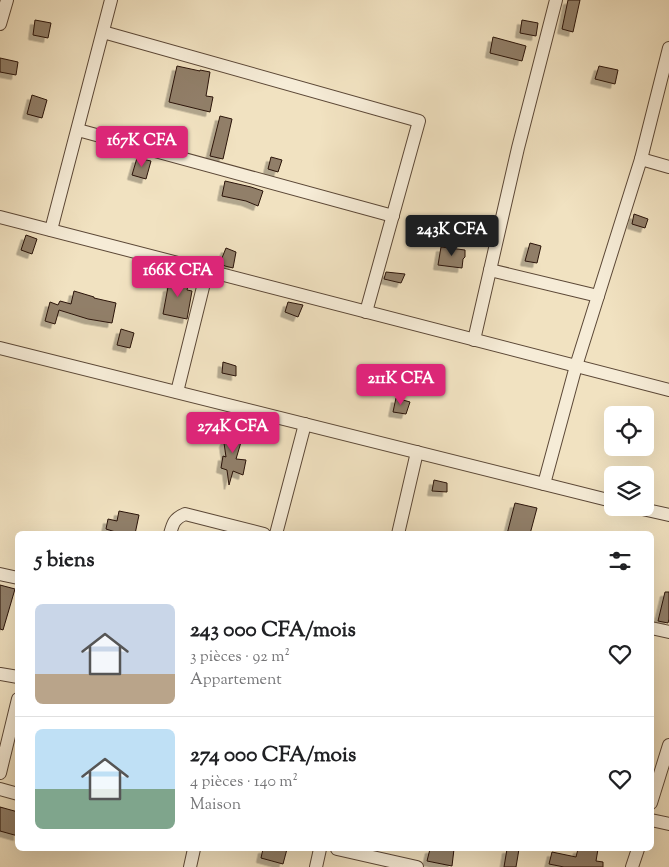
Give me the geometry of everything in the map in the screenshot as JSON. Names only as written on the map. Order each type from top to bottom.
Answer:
[{"type":"street","points":[[0,24],[6,0]]},
{"type":"street","points":[[51,230],[111,0]]},
{"type":"street","points":[[474,340],[518,148],[556,0]]},
{"type":"street","points":[[103,32],[419,121],[366,312]]},
{"type":"street","points":[[544,484],[576,366],[641,159],[669,48]]},
{"type":"street","points":[[78,130],[392,216]]},
{"type":"street","points":[[641,159],[669,167]]},
{"type":"street","points":[[0,217],[669,390]]},
{"type":"street","points":[[490,270],[598,296]]},
{"type":"street","points":[[177,392],[207,271]]},
{"type":"street","points":[[0,348],[604,499]]},
{"type":"street","points":[[277,531],[305,424]]},
{"type":"street","points":[[399,531],[417,452]]},
{"type":"street","points":[[654,512],[669,515]]},
{"type":"street","points":[[171,531],[177,518],[185,514],[252,531]]},
{"type":"street","points":[[0,574],[15,577]]},
{"type":"street","points":[[654,629],[669,632]]},
{"type":"street","points":[[0,674],[15,676]]},
{"type":"street","points":[[0,773],[15,711]]},
{"type":"street","points":[[654,793],[669,745]]},
{"type":"street","points":[[0,789],[15,793]]},
{"type":"street","points":[[654,821],[669,824]]},
{"type":"street","points":[[190,867],[194,851]]},
{"type":"street","points":[[316,867],[320,851]]},
{"type":"street","points":[[346,851],[417,867]]},
{"type":"street","points":[[632,867],[637,851]]},
{"type":"building","points":[[568,0],[580,0],[573,32],[562,29]]},
{"type":"building","points":[[35,20],[51,23],[48,38],[33,35]]},
{"type":"building","points":[[522,20],[538,23],[536,36],[520,33]]},
{"type":"building","points":[[493,37],[526,46],[522,61],[490,53]]},
{"type":"building","points":[[0,58],[18,62],[16,75],[0,72]]},
{"type":"building","points":[[177,66],[210,72],[206,96],[213,97],[210,112],[169,102]]},
{"type":"building","points":[[599,66],[618,70],[615,84],[595,79]]},
{"type":"building","points":[[32,95],[47,100],[42,118],[27,114]]},
{"type":"building","points":[[220,116],[232,119],[223,159],[210,156]]},
{"type":"building","points":[[271,157],[282,160],[278,172],[268,169]]},
{"type":"building","points":[[137,158],[151,161],[146,179],[132,175]]},
{"type":"building","points":[[225,181],[263,191],[258,206],[246,201],[222,196]]},
{"type":"building","points":[[634,214],[648,219],[645,228],[632,224]]},
{"type":"building","points":[[26,235],[37,239],[32,254],[21,250]]},
{"type":"building","points":[[530,243],[541,246],[537,263],[525,261]]},
{"type":"building","points":[[441,247],[465,250],[462,268],[438,265]]},
{"type":"building","points":[[226,248],[236,252],[233,268],[220,263]]},
{"type":"building","points":[[386,272],[405,274],[401,283],[384,279]]},
{"type":"building","points":[[174,275],[190,279],[187,290],[192,291],[187,319],[163,314],[168,287],[171,287]]},
{"type":"building","points":[[74,291],[116,303],[112,323],[88,319],[59,310],[55,324],[45,321],[50,302],[58,305],[60,301],[71,304]]},
{"type":"building","points":[[288,302],[303,305],[298,317],[285,312]]},
{"type":"building","points":[[121,329],[134,333],[130,348],[117,345]]},
{"type":"building","points":[[223,362],[236,366],[236,376],[222,373]]},
{"type":"building","points":[[396,398],[410,402],[406,414],[393,412]]},
{"type":"building","points":[[230,429],[244,432],[236,459],[246,460],[243,475],[233,471],[229,485],[227,470],[221,468],[223,456],[226,457],[224,443]]},
{"type":"building","points":[[434,480],[447,483],[447,492],[432,491]]},
{"type":"building","points":[[515,503],[537,508],[531,531],[508,531]]},
{"type":"building","points":[[119,511],[139,515],[136,531],[112,531],[106,529],[108,519],[117,521]]},
{"type":"building","points":[[0,585],[15,589],[3,630],[0,629]]},
{"type":"building","points":[[665,592],[669,592],[668,623],[658,621]]},
{"type":"building","points":[[0,807],[15,811],[15,835],[0,831]]},
{"type":"building","points":[[263,851],[286,851],[283,864],[261,858]]},
{"type":"building","points":[[430,851],[454,851],[452,866],[427,861]]},
{"type":"building","points":[[507,851],[519,851],[516,867],[504,867]]},
{"type":"building","points":[[578,851],[598,851],[596,861],[603,862],[603,867],[564,867],[549,864],[552,852],[576,857]]}]
